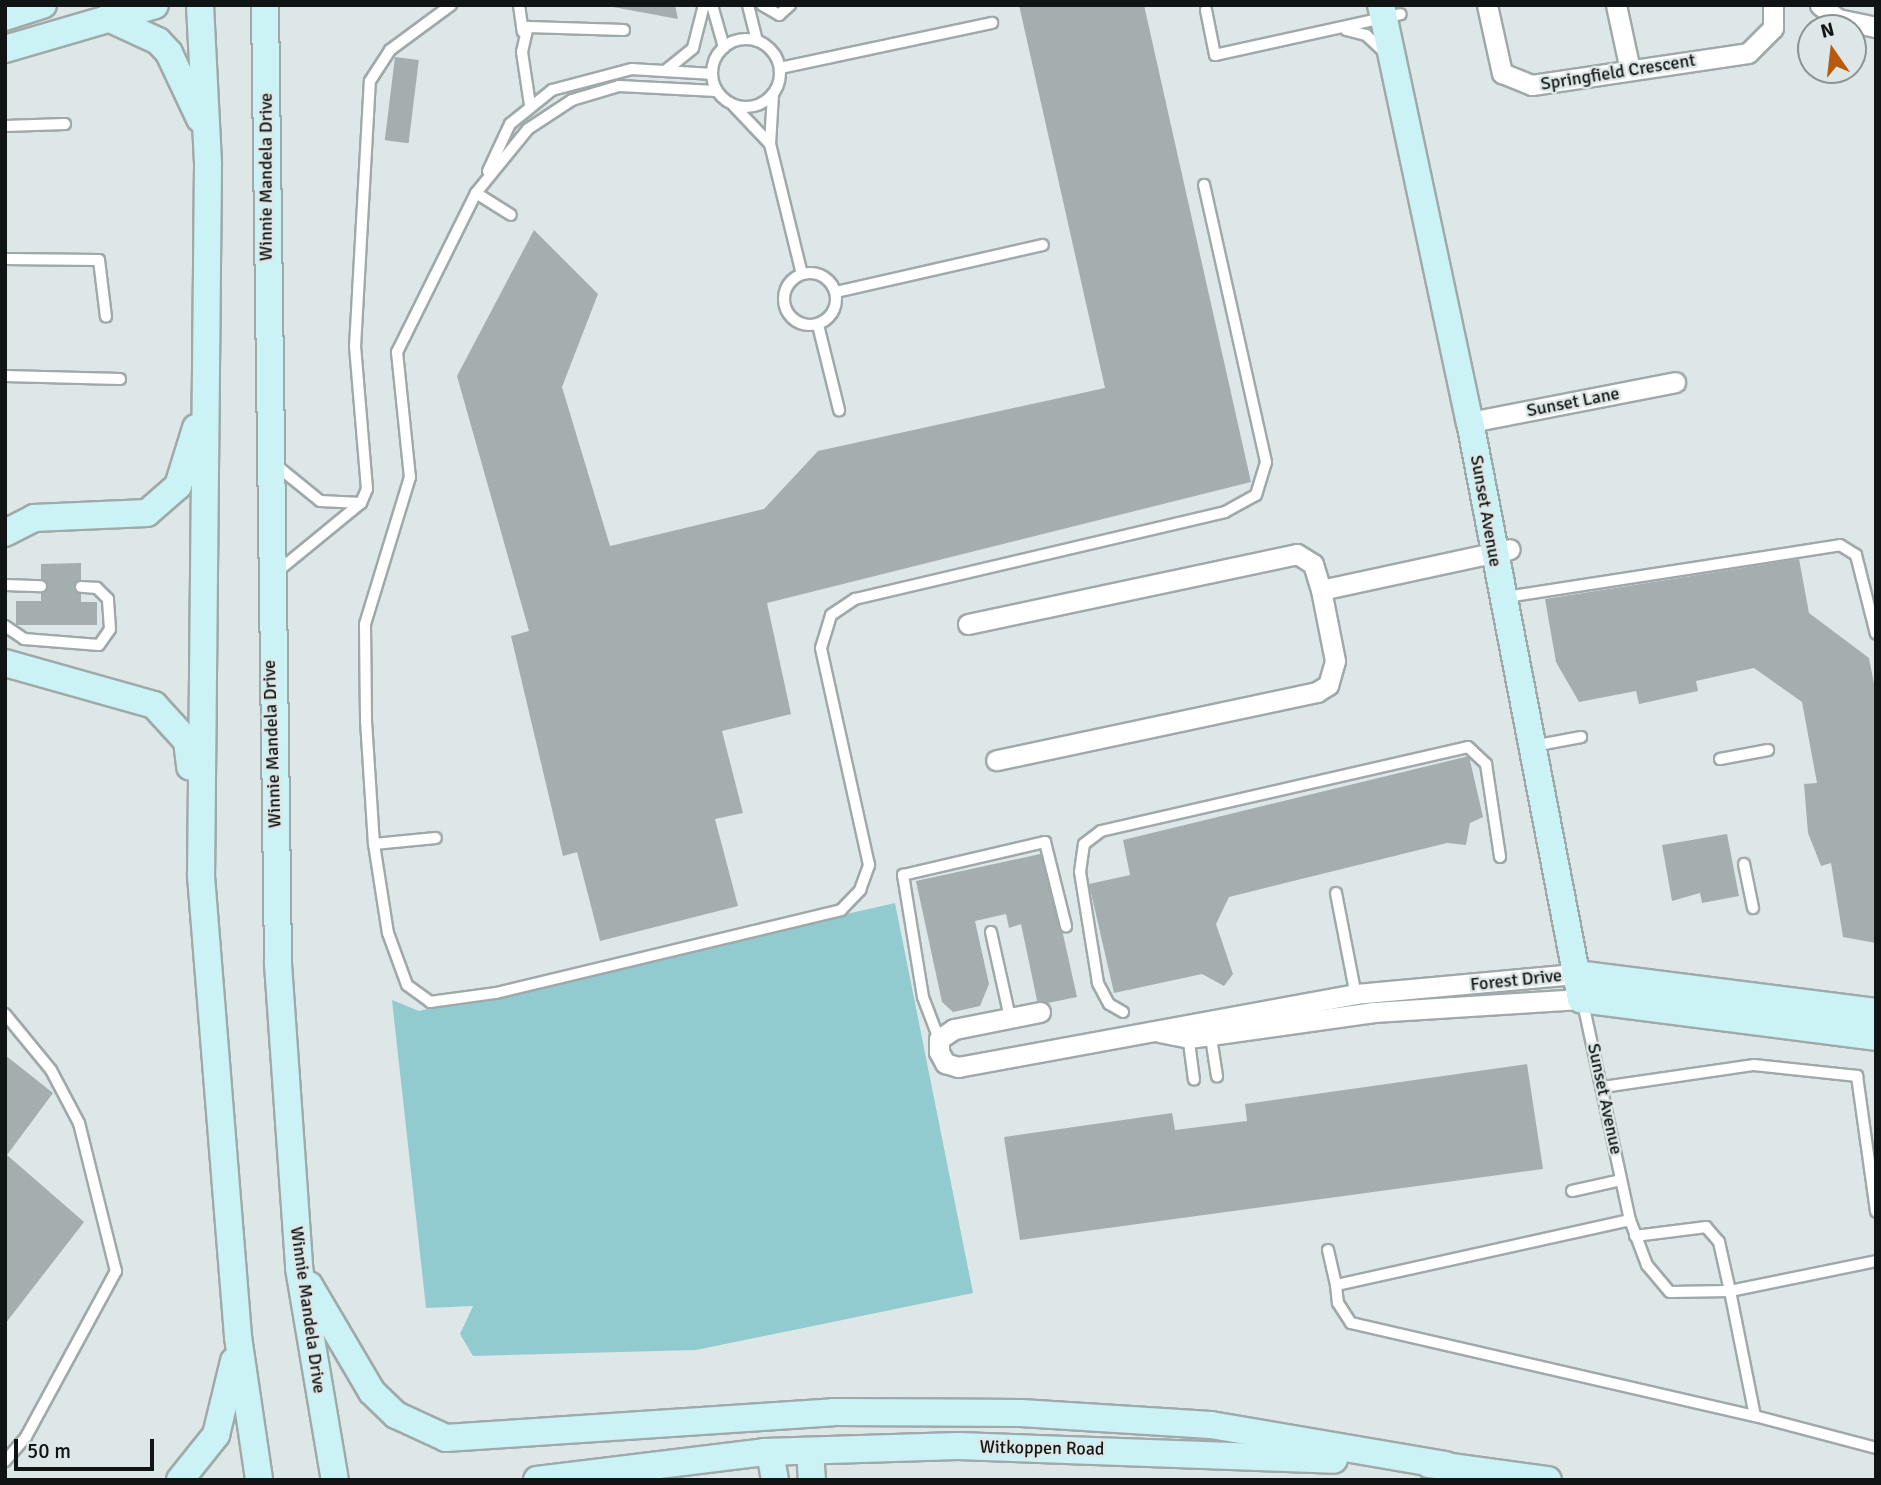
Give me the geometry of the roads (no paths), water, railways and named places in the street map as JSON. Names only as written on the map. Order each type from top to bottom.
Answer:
[{"type":"main road","points":[[5,17],[43,5]]},
{"type":"main road","points":[[5,49],[155,5]]},
{"type":"main road","points":[[200,5],[207,137],[201,876],[238,1337],[259,1480]]},
{"type":"main road","name":"Winnie Mandela Drive","points":[[265,5],[270,458],[268,582],[278,964],[299,1268],[335,1480]]},
{"type":"main road","name":"Sunset Avenue","points":[[1391,11],[1396,69],[1476,420]]},
{"type":"main road","name":"Sunset Avenue","points":[[1391,11],[1511,596],[1586,992]]},
{"type":"main road","points":[[108,18],[158,41],[169,53],[207,137]]},
{"type":"main road","points":[[5,533],[34,518],[120,519],[157,507],[184,474],[206,389]]},
{"type":"main road","points":[[5,663],[135,697],[179,727],[190,752],[191,834],[201,876]]},
{"type":"main road","name":"Forest Drive","points":[[1586,992],[1876,1012]]},
{"type":"main road","name":"Forest Drive","points":[[1586,992],[1876,1037]]},
{"type":"main road","points":[[299,1268],[372,1392],[396,1415],[446,1438],[833,1412],[1021,1413],[1211,1425],[1446,1465]]},
{"type":"main road","points":[[180,1480],[216,1436],[238,1337]]},
{"type":"main road","name":"Witkoppen Road","points":[[537,1480],[770,1452],[1133,1449],[1446,1465],[1549,1480]]},
{"type":"main road","points":[[770,1452],[775,1480]]},
{"type":"main road","points":[[810,1452],[812,1480]]},
{"type":"street","name":"Springfield Crescent","points":[[1487,5],[1508,80],[1532,85],[1748,53],[1773,28],[1773,5]]},
{"type":"street","points":[[1616,5],[1630,70]]},
{"type":"street","points":[[1820,5],[1838,19],[1876,27]]},
{"type":"street","name":"Sunset Lane","points":[[1476,420],[1675,382]]},
{"type":"street","points":[[1321,590],[1501,550]]},
{"type":"street","points":[[968,624],[1297,554],[1313,564],[1321,590],[1335,661],[1328,685],[1317,692],[996,760]]},
{"type":"street","name":"Forest Drive","points":[[1209,1026],[1355,994],[1586,992]]},
{"type":"street","name":"Forest Drive","points":[[939,1039],[945,1063],[958,1067],[1158,1031],[1586,992]]},
{"type":"street","points":[[939,1039],[954,1029],[1040,1012]]},
{"type":"lane","points":[[268,582],[361,503],[368,476],[355,347],[370,81],[390,50],[451,5]]},
{"type":"lane","points":[[519,5],[530,104]]},
{"type":"lane","points":[[665,71],[693,47],[704,5]]},
{"type":"lane","points":[[712,5],[724,47],[712,74],[716,91]]},
{"type":"lane","points":[[748,5],[757,41],[780,68]]},
{"type":"lane","points":[[762,5],[779,15],[790,5]]},
{"type":"lane","points":[[1206,10],[1215,55],[1342,29],[1391,11]]},
{"type":"lane","points":[[780,68],[992,23]]},
{"type":"lane","points":[[523,32],[537,24],[624,30]]},
{"type":"lane","points":[[1342,29],[1366,35],[1396,69]]},
{"type":"lane","points":[[724,47],[757,41]]},
{"type":"lane","points":[[780,68],[773,94],[769,144],[802,274]]},
{"type":"lane","points":[[712,74],[665,71],[606,72],[530,104],[502,137],[487,175],[395,361],[411,477],[365,624],[374,844],[403,977],[414,994],[429,1002],[496,993],[841,910],[860,890],[869,865],[821,648],[831,615],[855,599],[1225,513],[1256,495],[1266,462],[1204,185]]},
{"type":"lane","points":[[487,175],[528,129],[590,93],[665,85],[716,91],[734,106],[769,144]]},
{"type":"lane","points":[[734,106],[755,106],[773,94]]},
{"type":"lane","points":[[5,126],[65,124]]},
{"type":"lane","points":[[476,193],[511,215]]},
{"type":"lane","points":[[836,292],[1043,245]]},
{"type":"lane","points":[[5,259],[99,260],[106,317]]},
{"type":"lane","points":[[802,274],[819,274],[836,292],[835,308],[818,325],[794,321],[785,307],[789,284],[802,274]]},
{"type":"lane","points":[[818,325],[839,410]]},
{"type":"lane","points":[[5,376],[120,379]]},
{"type":"lane","points":[[270,458],[291,483],[320,501],[361,503]]},
{"type":"lane","points":[[1511,596],[1840,545],[1861,567],[1876,634]]},
{"type":"lane","points":[[5,585],[41,586]]},
{"type":"lane","points":[[5,626],[24,639],[99,645],[110,629],[108,599],[97,588],[81,587]]},
{"type":"lane","points":[[1540,744],[1581,737]]},
{"type":"lane","points":[[1123,1012],[1109,1004],[1098,983],[1080,872],[1084,844],[1101,831],[1468,747],[1486,764],[1500,856]]},
{"type":"lane","points":[[1720,760],[1768,750]]},
{"type":"lane","points":[[374,844],[436,838]]},
{"type":"lane","points":[[939,1039],[923,997],[903,875],[1045,842],[1066,926]]},
{"type":"lane","points":[[1744,864],[1753,908]]},
{"type":"lane","points":[[1336,893],[1359,1014]]},
{"type":"lane","points":[[990,932],[1010,1018]]},
{"type":"lane","name":"Sunset Avenue","points":[[1586,992],[1630,1220],[1647,1265],[1671,1292],[1730,1291],[1876,1261]]},
{"type":"lane","points":[[5,1014],[51,1070],[79,1123],[116,1271],[26,1437],[5,1461]]},
{"type":"lane","points":[[1209,1026],[1217,1076]]},
{"type":"lane","points":[[1187,1029],[1194,1080]]},
{"type":"lane","points":[[1603,1087],[1754,1065],[1857,1076],[1876,1212]]},
{"type":"lane","points":[[1572,1191],[1622,1180]]},
{"type":"lane","points":[[1336,1285],[1630,1220]]},
{"type":"lane","points":[[1635,1236],[1706,1227],[1719,1242],[1755,1416]]},
{"type":"lane","points":[[1328,1250],[1336,1285],[1351,1323],[1755,1416],[1876,1448]]}]
